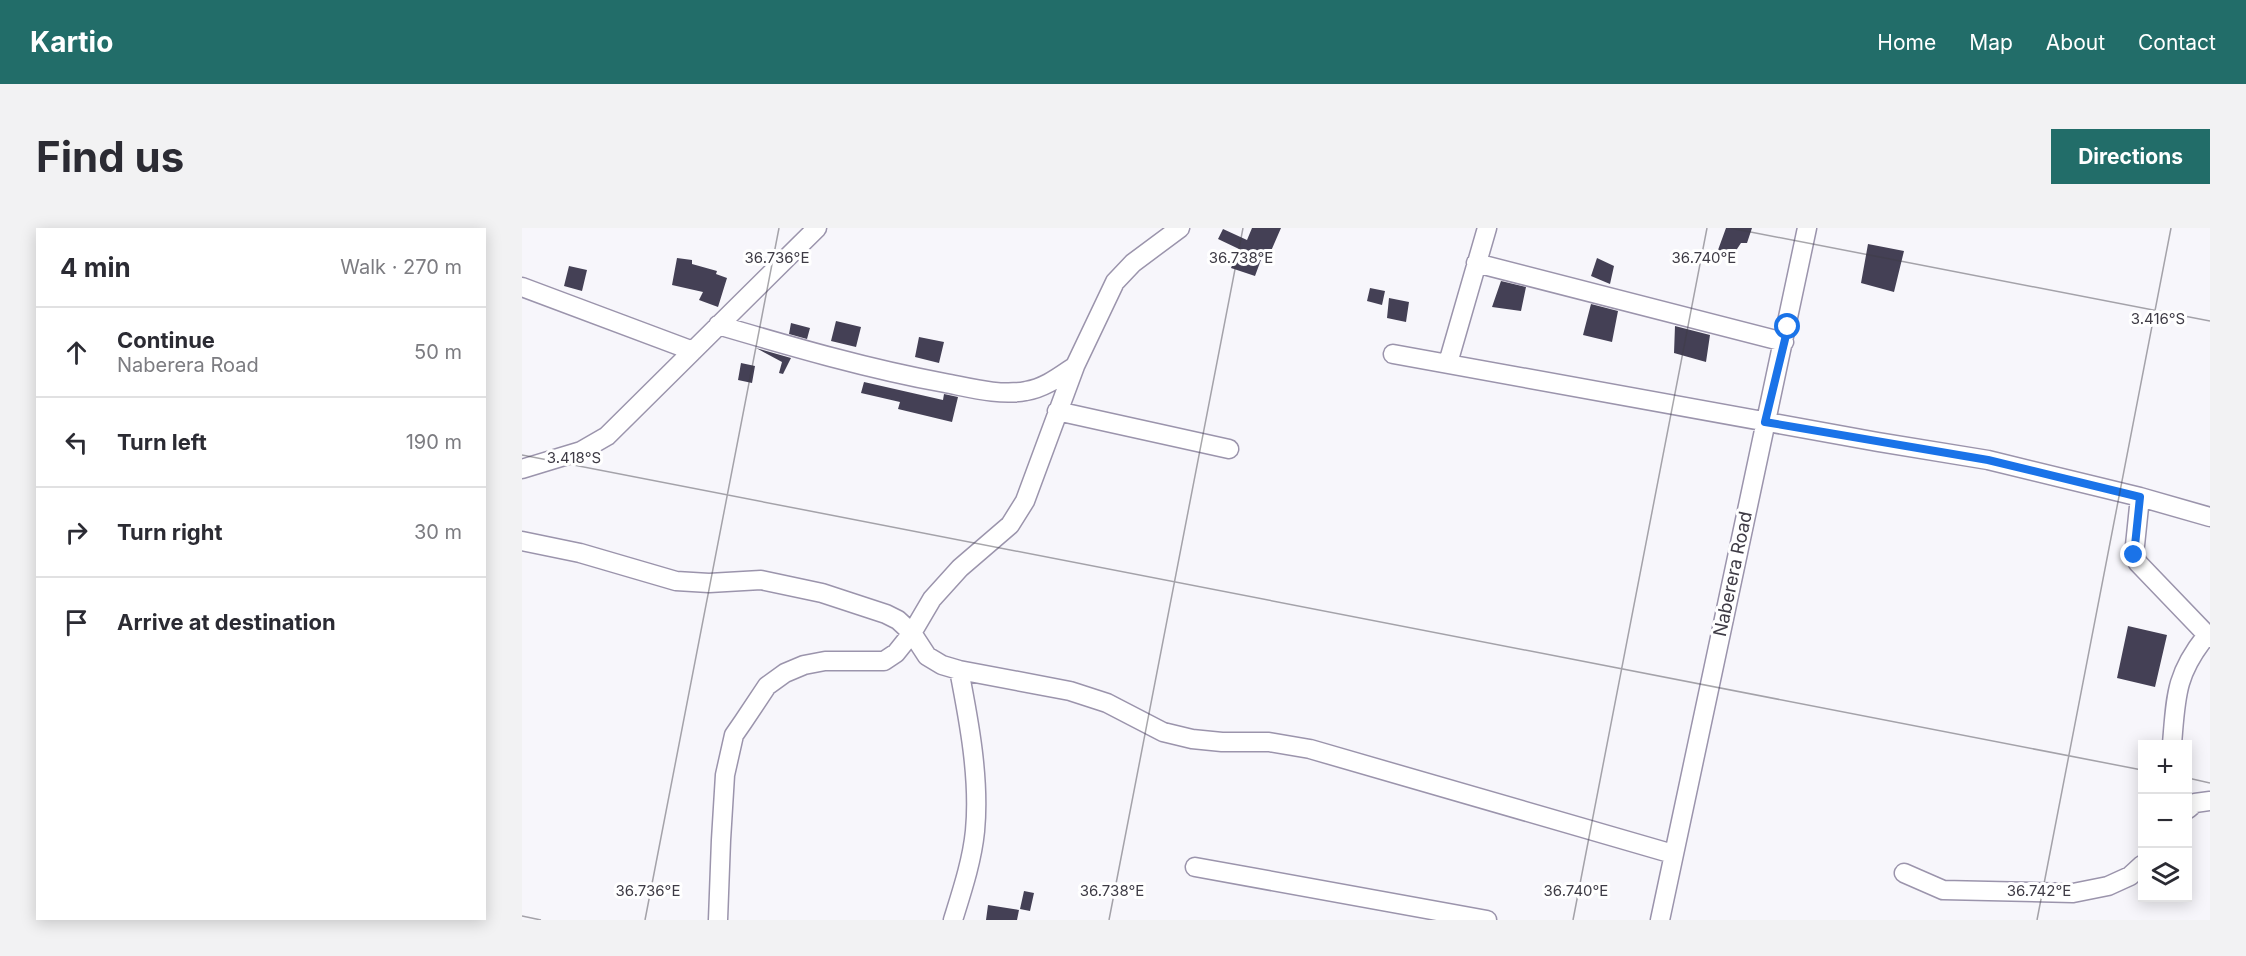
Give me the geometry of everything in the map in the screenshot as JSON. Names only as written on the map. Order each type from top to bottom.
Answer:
[{"type":"street","points":[[522,469],[581,451],[607,436],[817,228]]},
{"type":"street","points":[[718,920],[720,840],[725,775],[734,735],[767,686],[785,673],[804,665],[825,661],[884,661],[896,653],[912,633],[932,599],[960,568],[1010,525],[1025,501],[1075,366],[1115,282],[1133,263],[1180,228]]},
{"type":"street","points":[[1448,363],[1487,228]]},
{"type":"street","name":"Naberera Road","points":[[1660,920],[1807,228]]},
{"type":"street","points":[[1476,263],[1784,342]]},
{"type":"street","points":[[522,287],[693,351]]},
{"type":"street","points":[[718,325],[892,374],[993,391],[1027,391],[1049,384],[1075,366]]},
{"type":"street","points":[[1393,354],[1988,460],[2140,497],[2210,517]]},
{"type":"street","points":[[1057,411],[1229,449]]},
{"type":"street","points":[[2140,497],[2134,555],[2138,563],[2208,637],[2192,655],[2182,674],[2175,705],[2172,740]]},
{"type":"street","points":[[522,541],[580,553],[676,581],[709,583],[762,579],[786,584],[886,614],[898,620],[912,633],[927,656],[942,665],[1070,692],[1107,704],[1163,732],[1192,739],[1222,742],[1269,742],[1310,749],[1673,854]]},
{"type":"street","points":[[953,920],[969,870],[975,830],[975,787],[969,721],[959,670]]},
{"type":"street","points":[[1195,867],[1487,920]]},
{"type":"street","points":[[1904,873],[1943,890],[2066,893],[2109,886],[2130,876],[2138,869]]},
{"type":"building","points":[[1252,228],[1281,228],[1271,251],[1265,249],[1255,276],[1231,268],[1239,249],[1218,239],[1223,229],[1247,240]]},
{"type":"building","points":[[1726,228],[1752,228],[1747,243],[1741,243],[1733,255],[1718,250]]},
{"type":"building","points":[[1868,244],[1904,251],[1894,292],[1861,283]]},
{"type":"building","points":[[677,258],[692,260],[692,264],[717,271],[716,274],[727,278],[718,307],[699,300],[703,292],[672,285]]},
{"type":"building","points":[[1597,258],[1614,266],[1610,284],[1591,276]]},
{"type":"building","points":[[569,266],[587,270],[582,291],[564,286]]},
{"type":"building","points":[[1501,281],[1526,287],[1521,311],[1492,307]]},
{"type":"building","points":[[1370,288],[1385,291],[1382,305],[1367,301]]},
{"type":"building","points":[[1389,298],[1409,302],[1406,322],[1387,318]]},
{"type":"building","points":[[1591,304],[1618,311],[1612,342],[1583,335]]},
{"type":"building","points":[[836,321],[861,327],[856,347],[831,341]]},
{"type":"building","points":[[791,323],[810,328],[807,339],[789,334]]},
{"type":"building","points":[[1675,326],[1710,335],[1706,362],[1674,353]]},
{"type":"building","points":[[919,337],[944,342],[939,363],[915,357]]},
{"type":"building","points":[[756,348],[791,358],[783,374],[779,373],[782,362]]},
{"type":"building","points":[[741,363],[755,366],[752,383],[738,380]]},
{"type":"building","points":[[864,382],[943,400],[944,394],[958,397],[952,422],[898,409],[900,402],[861,393]]},
{"type":"building","points":[[2128,626],[2167,635],[2155,687],[2117,678]]},
{"type":"building","points":[[1024,891],[1034,893],[1030,911],[1020,909]]},
{"type":"building","points":[[988,905],[1019,910],[1017,920],[986,920]]},
{"type":"route","points":[[1788,327],[1765,422],[1988,460],[2140,497],[2134,555]]}]
